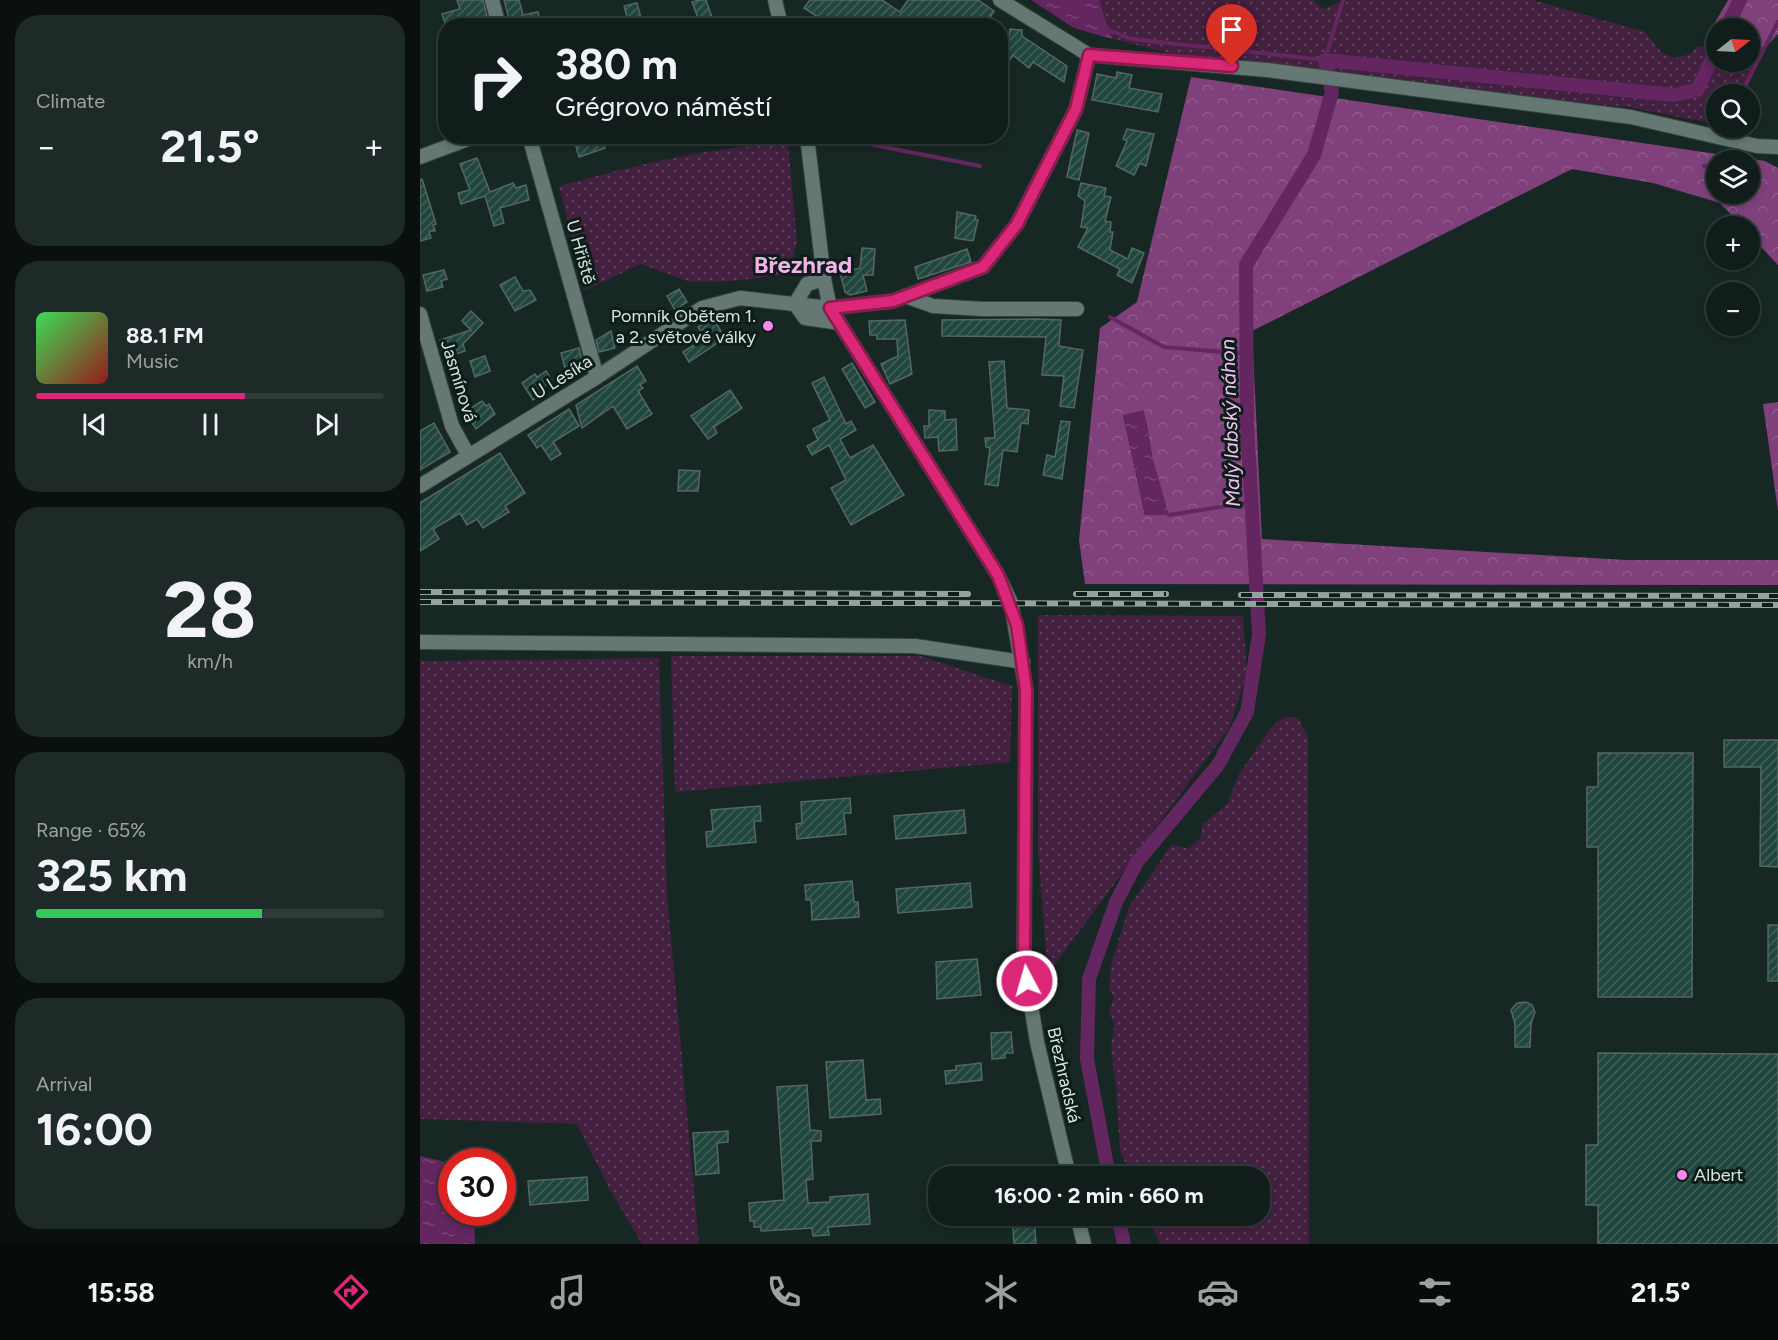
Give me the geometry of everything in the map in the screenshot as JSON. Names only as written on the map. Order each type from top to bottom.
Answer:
[{"type":"street","points":[[492,0],[497,18]]},
{"type":"street","points":[[775,0],[779,18]]},
{"type":"street","points":[[1000,0],[1089,55],[1267,70],[1631,117],[1757,146],[1778,147]]},
{"type":"street","name":"U Lesíka","points":[[420,486],[597,377],[702,308],[740,298],[830,308],[893,301],[983,267],[1017,224],[1076,109],[1089,55]]},
{"type":"street","points":[[420,157],[455,144]]},
{"type":"street","name":"U Hřiště","points":[[531,144],[597,377]]},
{"type":"street","name":"Březhradská","points":[[808,144],[824,279],[830,308],[998,575],[1011,603],[1023,662],[1026,690],[1024,961],[1037,1042],[1067,1166]]},
{"type":"street","points":[[824,279],[807,284],[795,304],[805,318],[840,323]]},
{"type":"street","points":[[905,296],[943,307],[1077,309]]},
{"type":"street","name":"Jasmínová","points":[[420,314],[452,426],[468,455]]},
{"type":"street","points":[[420,642],[894,645],[954,651],[1023,662]]},
{"type":"street","points":[[1080,1226],[1084,1244]]},
{"type":"shaded area","points":[[1099,0],[1312,0],[1324,9],[1344,0],[1533,0],[1645,32],[1662,53],[1675,58],[1690,54],[1698,46],[1706,47],[1706,72],[1752,72],[1747,84],[1706,84],[1706,122],[1628,107],[1361,82],[1214,64],[1112,39]]},
{"type":"shaded area","points":[[788,144],[797,241],[789,274],[733,281],[690,282],[641,264],[585,290],[559,186],[672,158],[759,145]]},
{"type":"shaded area","points":[[1038,615],[1243,616],[1247,674],[1229,728],[1048,974],[1038,850]]},
{"type":"shaded area","points":[[671,656],[920,656],[1012,686],[1010,762],[675,792]]},
{"type":"shaded area","points":[[659,658],[667,895],[699,1244],[642,1244],[609,1188],[577,1124],[420,1119],[420,661]]},
{"type":"shaded area","points":[[1286,716],[1299,719],[1308,737],[1309,1244],[1160,1244],[1152,1226],[1270,1226],[1270,1166],[1127,1166],[1120,1150],[1111,1048],[1114,1025],[1109,1011],[1114,997],[1109,989],[1111,965],[1129,907],[1172,844],[1188,849],[1201,837],[1202,825],[1228,803],[1239,774],[1272,726]]},
{"type":"green space","points":[[1728,0],[1778,0],[1778,34],[1761,52],[1760,18],[1717,18]]},
{"type":"green space","points":[[1191,77],[1706,152],[1706,199],[1653,183],[1572,169],[1252,331],[1262,539],[1626,560],[1778,560],[1778,585],[1085,584],[1079,540],[1100,328],[1137,302]],"holes":[[[1123,415],[1146,421],[1152,456],[1145,515]]]},
{"type":"green space","points":[[1760,160],[1778,168],[1778,265],[1760,246],[1760,216],[1732,216],[1721,204],[1760,204]]},
{"type":"green space","points":[[1778,402],[1778,511],[1763,404]]},
{"type":"water","points":[[1031,0],[1099,0],[1112,39],[1074,28]]},
{"type":"water","points":[[1144,410],[1152,456],[1169,515],[1145,515],[1123,415]]},
{"type":"water","points":[[420,1156],[438,1160],[438,1226],[474,1226],[475,1244],[420,1244]]},
{"type":"building","points":[[457,0],[483,0],[487,18],[443,18],[442,14],[460,9]]},
{"type":"building","points":[[504,0],[519,0],[523,15],[538,12],[539,18],[509,18]]},
{"type":"building","points":[[706,0],[712,18],[698,18],[692,2]]},
{"type":"building","points":[[810,0],[882,0],[900,12],[908,0],[978,0],[994,11],[990,18],[820,18],[804,8]]},
{"type":"building","points":[[637,3],[641,18],[627,18],[624,6]]},
{"type":"building","points":[[1010,29],[1022,30],[1022,36],[1067,66],[1064,82],[1033,62],[1029,68],[1013,55],[1008,63]]},
{"type":"building","points":[[1117,72],[1132,75],[1129,88],[1162,94],[1158,112],[1092,100],[1097,74],[1116,78]]},
{"type":"building","points":[[1127,129],[1154,134],[1146,166],[1140,163],[1134,175],[1116,166],[1127,141],[1123,139]]},
{"type":"building","points":[[1077,130],[1089,133],[1079,180],[1067,177]]},
{"type":"building","points":[[575,144],[604,144],[605,148],[579,157]]},
{"type":"building","points":[[477,158],[490,192],[513,183],[516,188],[526,185],[529,200],[500,208],[504,223],[494,226],[485,196],[461,204],[458,193],[470,190],[460,164]]},
{"type":"building","points":[[422,179],[436,224],[433,225],[435,231],[429,231],[431,238],[420,241],[420,180]]},
{"type":"building","points":[[1081,183],[1106,188],[1104,196],[1111,197],[1105,221],[1111,222],[1110,232],[1113,232],[1110,250],[1128,259],[1132,248],[1144,253],[1132,283],[1117,275],[1120,269],[1078,247],[1088,228],[1081,227],[1085,201],[1078,196]]},
{"type":"building","points":[[957,212],[976,216],[975,220],[978,220],[973,241],[955,238]]},
{"type":"building","points":[[862,248],[875,249],[873,275],[863,275],[867,291],[850,295],[845,292],[840,273],[860,268]]},
{"type":"building","points":[[967,249],[971,262],[918,279],[915,267]]},
{"type":"building","points":[[444,270],[447,279],[441,281],[443,287],[427,291],[423,275]]},
{"type":"building","points":[[515,277],[523,291],[530,290],[536,300],[515,311],[500,285]]},
{"type":"building","points":[[679,289],[687,302],[675,310],[667,296]]},
{"type":"building","points":[[471,311],[483,323],[463,344],[465,351],[446,357],[440,340],[471,330],[462,321]]},
{"type":"building","points":[[713,318],[725,338],[689,362],[683,352],[705,338],[698,327]]},
{"type":"building","points":[[905,320],[912,374],[890,384],[881,364],[898,356],[897,339],[877,339],[877,335],[870,335],[869,321]]},
{"type":"building","points":[[942,320],[1061,320],[1059,346],[1083,350],[1074,408],[1060,406],[1064,376],[1042,375],[1046,337],[942,336]]},
{"type":"building","points":[[611,331],[615,348],[599,352],[596,340]]},
{"type":"building","points":[[579,348],[584,368],[566,372],[561,353]]},
{"type":"building","points":[[485,356],[490,371],[475,377],[470,361]]},
{"type":"building","points":[[1004,361],[1007,408],[1029,410],[1028,424],[1021,423],[1017,452],[1003,450],[998,486],[985,484],[990,448],[986,447],[985,438],[995,438],[989,362]]},
{"type":"building","points":[[852,363],[875,402],[865,408],[842,369]]},
{"type":"building","points":[[637,366],[646,381],[640,385],[643,388],[638,391],[652,414],[627,429],[613,406],[582,428],[576,405]]},
{"type":"building","points":[[546,371],[552,381],[543,387],[546,392],[533,400],[522,383],[535,374],[537,377]]},
{"type":"building","points":[[824,377],[846,424],[851,421],[856,430],[840,439],[850,458],[873,445],[904,495],[851,525],[831,488],[846,480],[829,445],[812,455],[807,446],[818,440],[813,429],[830,420],[812,383]]},
{"type":"building","points":[[730,390],[742,408],[714,427],[717,433],[708,439],[691,416]]},
{"type":"building","points":[[482,401],[486,406],[489,404],[495,414],[476,429],[465,412]]},
{"type":"building","points":[[569,409],[579,426],[553,442],[561,454],[551,460],[541,445],[537,448],[528,435]]},
{"type":"building","points":[[929,410],[945,411],[945,420],[956,419],[957,450],[939,451],[938,437],[925,438],[924,426],[929,426]]},
{"type":"building","points":[[1061,421],[1070,422],[1062,479],[1043,475],[1047,455],[1055,457]]},
{"type":"building","points":[[434,423],[450,452],[420,470],[420,431]]},
{"type":"building","points":[[500,453],[525,493],[505,506],[509,512],[483,528],[477,519],[467,525],[460,513],[433,529],[439,539],[420,551],[420,503]]},
{"type":"building","points":[[679,470],[700,471],[698,491],[678,491]]},
{"type":"building","points":[[1724,740],[1778,740],[1778,867],[1760,866],[1761,767],[1724,767]]},
{"type":"building","points":[[1598,753],[1693,753],[1692,997],[1598,997],[1598,847],[1587,847],[1587,787],[1598,787]]},
{"type":"building","points":[[850,798],[851,813],[844,813],[846,834],[797,839],[796,824],[802,823],[801,802]]},
{"type":"building","points":[[760,806],[761,821],[754,821],[756,842],[707,847],[706,832],[713,831],[711,810]]},
{"type":"building","points":[[964,810],[966,833],[896,839],[894,816]]},
{"type":"building","points":[[852,881],[854,902],[858,902],[859,917],[812,920],[811,900],[806,900],[805,885]]},
{"type":"building","points":[[970,883],[972,907],[898,913],[896,889]]},
{"type":"building","points":[[1768,925],[1778,925],[1778,981],[1768,981]]},
{"type":"building","points":[[977,959],[981,995],[937,999],[936,962]]},
{"type":"building","points":[[1526,1002],[1532,1005],[1535,1012],[1531,1024],[1530,1047],[1515,1047],[1515,1024],[1511,1010],[1517,1003]]},
{"type":"building","points":[[1011,1032],[1013,1053],[1005,1053],[1005,1058],[992,1059],[991,1033]]},
{"type":"building","name":"Albert","points":[[1598,1053],[1778,1054],[1778,1244],[1598,1244],[1598,1205],[1586,1205],[1586,1145],[1598,1145]]},
{"type":"building","points":[[863,1060],[866,1100],[880,1099],[881,1114],[830,1118],[826,1062]]},
{"type":"building","points":[[981,1063],[982,1080],[946,1084],[945,1071],[956,1070],[956,1066]]},
{"type":"building","points":[[807,1085],[810,1130],[821,1131],[821,1141],[811,1141],[813,1179],[806,1180],[808,1203],[830,1202],[830,1197],[868,1194],[870,1224],[828,1227],[829,1235],[813,1236],[812,1228],[761,1231],[761,1227],[754,1227],[754,1221],[750,1221],[749,1203],[784,1200],[777,1087]]},
{"type":"building","points":[[728,1131],[728,1142],[717,1143],[719,1173],[696,1175],[693,1133]]},
{"type":"building","points":[[587,1177],[588,1200],[530,1205],[528,1181]]},
{"type":"building","points":[[1013,1226],[1035,1226],[1036,1244],[1014,1244]]},
{"type":"waterway","points":[[1107,29],[1131,39],[1325,60],[1343,0]]},
{"type":"waterway","name":"Malý labský náhon","points":[[1731,18],[1740,0]]},
{"type":"waterway","points":[[1746,84],[1778,22]]},
{"type":"waterway","name":"Malý labský náhon","points":[[1107,1166],[1087,1059],[1089,979],[1116,902],[1137,862],[1218,765],[1247,712],[1259,634],[1247,425],[1246,265],[1314,155],[1332,92],[1325,60],[1673,95],[1697,90],[1706,71]]},
{"type":"waterway","points":[[869,144],[980,166]]},
{"type":"waterway","points":[[1110,317],[1164,347],[1247,354]]},
{"type":"waterway","points":[[1169,515],[1252,502]]},
{"type":"waterway","name":"Malý labský náhon","points":[[1120,1226],[1124,1244]]},
{"type":"railway","points":[[420,592],[968,594]]},
{"type":"railway","points":[[1076,594],[1166,594]]},
{"type":"railway","points":[[1241,595],[1778,596]]},
{"type":"railway","points":[[420,602],[1778,605]]},
{"type":"place","name":"Pomník Obětem 1. a 2. světové války","points":[[768,326]]},
{"type":"place","name":"Albert","points":[[1682,1175]]},
{"type":"district","name":"Březhrad","points":[[803,264]]},
{"type":"route","points":[[1027,981],[1024,961],[1026,690],[1017,625],[1011,603],[998,575],[924,461],[830,308],[893,301],[983,267],[1017,224],[1076,109],[1089,55],[1232,66]]}]
